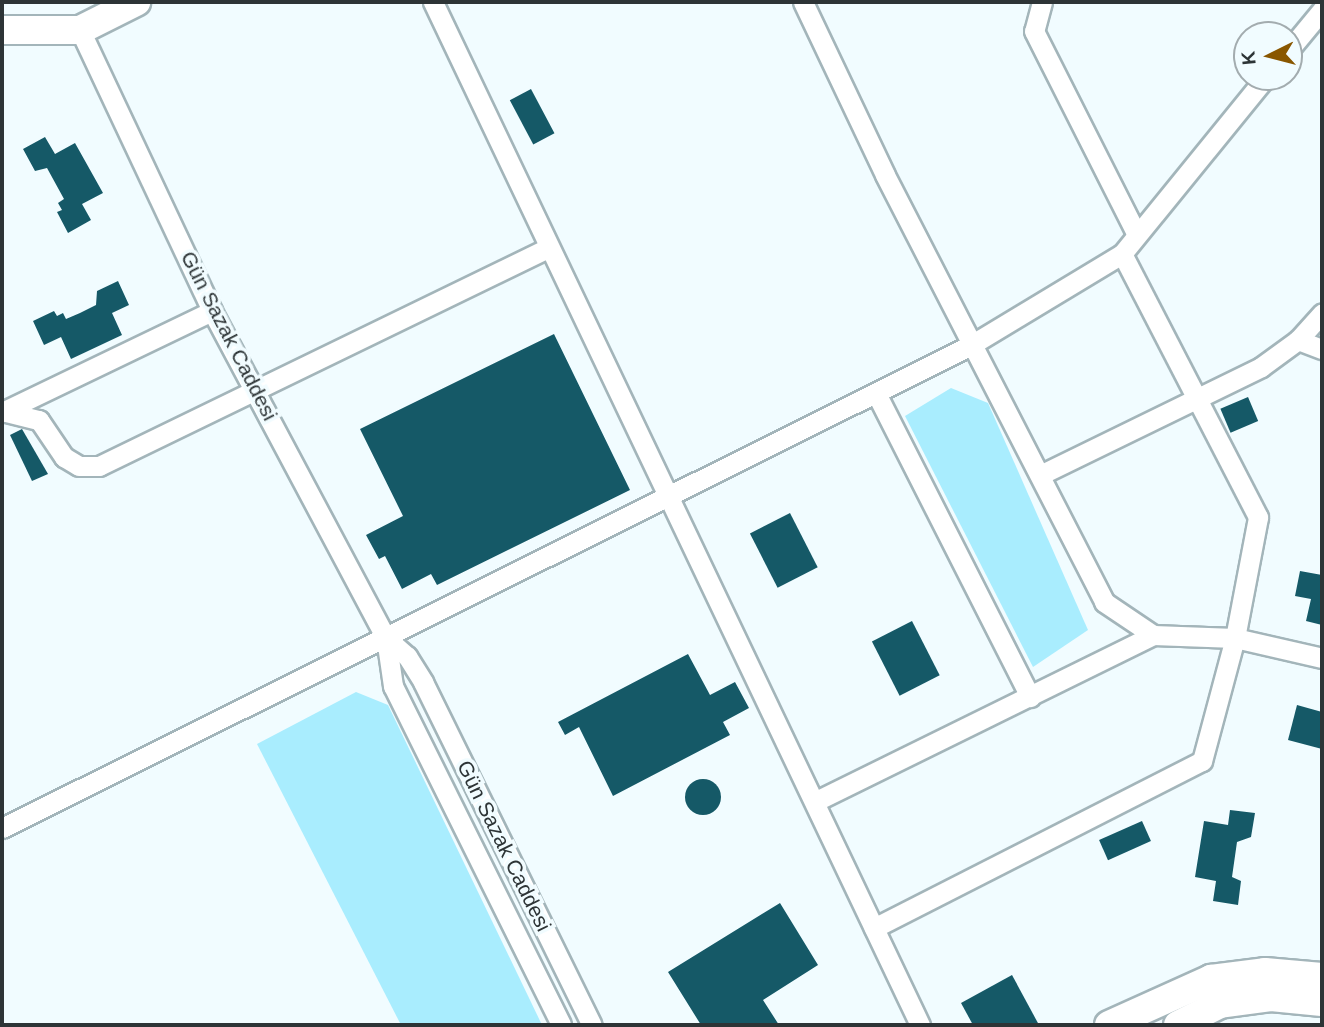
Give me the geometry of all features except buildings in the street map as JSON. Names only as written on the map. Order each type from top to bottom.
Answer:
[{"type":"street","points":[[2,30],[80,30],[136,2]]},
{"type":"street","points":[[433,2],[548,248],[816,801],[920,1025]]},
{"type":"street","points":[[803,2],[971,345],[1104,602],[1153,635]]},
{"type":"street","points":[[1042,2],[1034,31],[1136,233]]},
{"type":"street","points":[[1303,33],[1322,10]]},
{"type":"street","name":"Gün Sazak Caddesi","points":[[80,30],[212,311],[386,638],[393,686],[561,1025]]},
{"type":"street","points":[[2,828],[971,345],[1122,254],[1136,233],[1254,91]]},
{"type":"street","points":[[4,412],[38,420],[64,457],[79,466],[99,466],[548,248]]},
{"type":"street","points":[[874,928],[1202,761],[1235,638],[1258,517],[1122,254]]},
{"type":"street","points":[[4,412],[212,311]]},
{"type":"street","points":[[1040,475],[1261,367],[1298,340],[1322,313]]},
{"type":"street","points":[[1298,340],[1322,349]]},
{"type":"street","points":[[876,393],[1030,697]]},
{"type":"street","points":[[816,801],[1153,635],[1235,638],[1322,658]]},
{"type":"street","name":"Gün Sazak Caddesi","points":[[386,638],[407,656],[423,682],[592,1025]]},
{"type":"street","points":[[1109,1025],[1211,979],[1265,972],[1322,977]]},
{"type":"street","points":[[1178,1025],[1220,1004],[1271,997],[1322,1002]]},
{"type":"shaded area","points":[[951,388],[988,403],[1088,630],[1033,667],[905,416]]},
{"type":"shaded area","points":[[356,692],[388,705],[542,1025],[401,1025],[257,744]]}]
